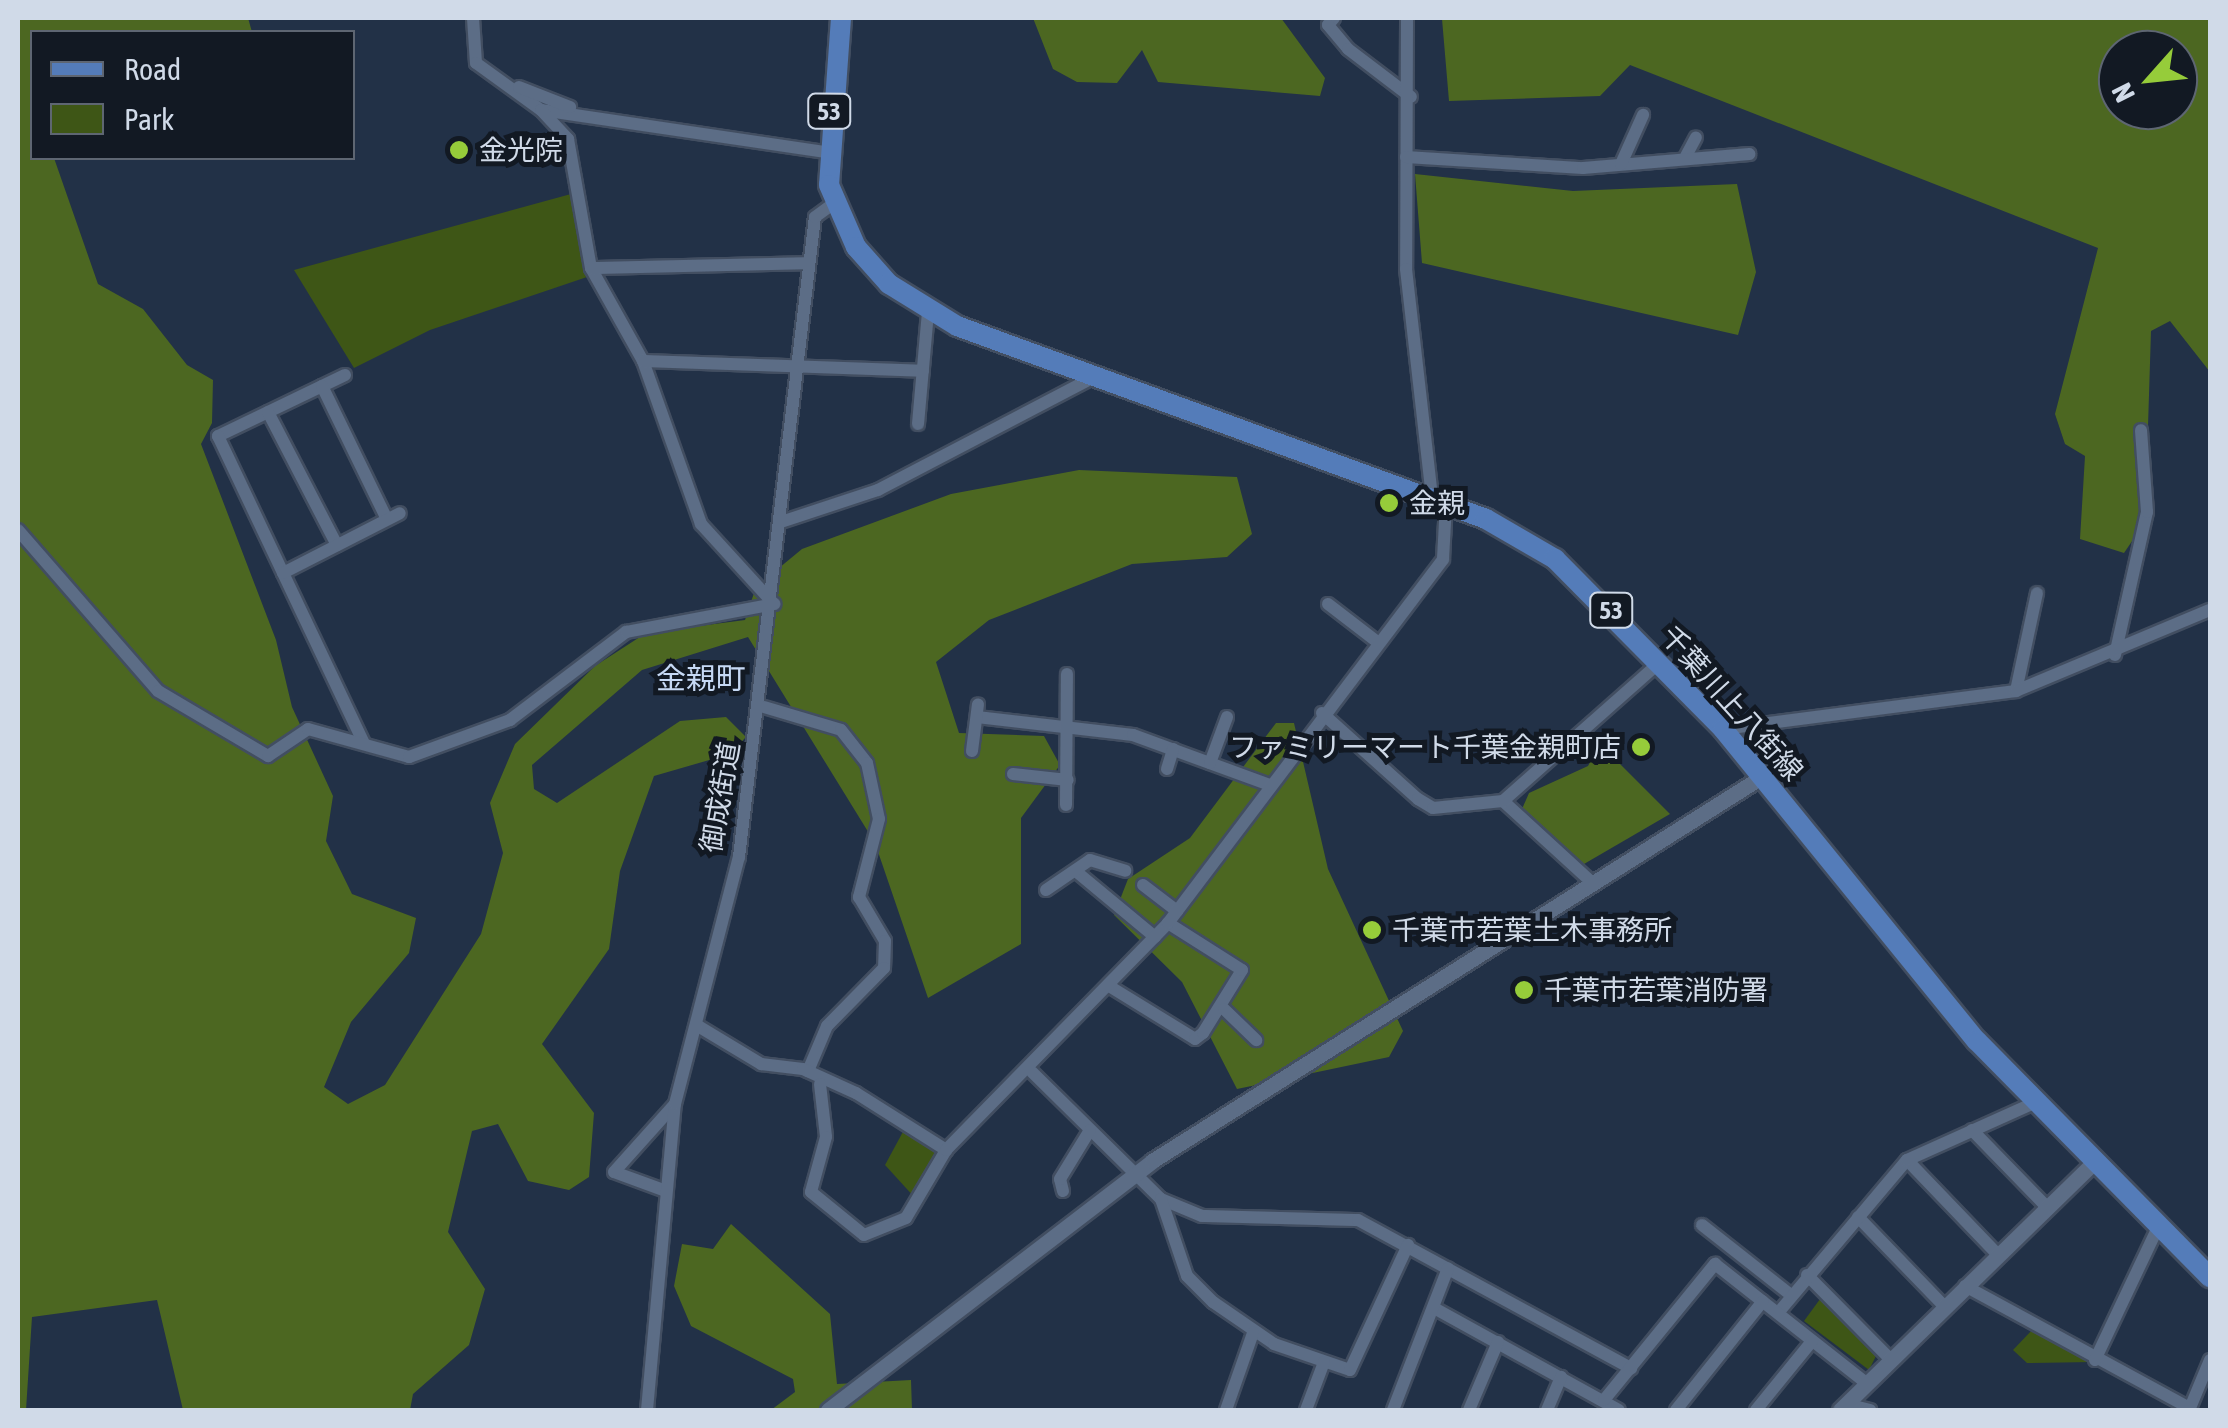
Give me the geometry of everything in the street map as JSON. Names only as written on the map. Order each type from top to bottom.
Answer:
[{"type":"main road","name":"53","points":[[834,203],[826,152],[840,18]]},
{"type":"main road","name":"千葉川上八街線","points":[[834,203],[876,271],[928,311],[1094,378],[1439,501],[1555,559],[1723,728],[1948,1010],[2210,1277]]},
{"type":"street","points":[[473,18],[476,62],[542,110],[568,139],[591,268],[643,361],[701,524],[774,604]]},
{"type":"street","points":[[1334,18],[1328,25],[1348,49],[1411,97]]},
{"type":"street","points":[[820,1084],[826,1137],[810,1192],[864,1235],[906,1218],[946,1150],[1032,1072],[1168,923],[1376,640],[1443,560],[1439,501],[1411,356],[1406,157],[1411,97],[1406,18]]},
{"type":"street","points":[[508,82],[578,110]]},
{"type":"street","points":[[542,110],[578,110],[826,152]]},
{"type":"street","points":[[1621,164],[1643,115]]},
{"type":"street","points":[[1686,156],[1696,137]]},
{"type":"street","points":[[1406,157],[1621,164],[1750,154]]},
{"type":"street","name":"御成街道","points":[[647,1410],[675,1104],[698,1026],[764,706],[796,362],[815,217],[834,203]]},
{"type":"street","points":[[591,268],[809,263]]},
{"type":"street","points":[[918,424],[928,311]]},
{"type":"street","points":[[643,361],[796,362],[923,371]]},
{"type":"street","points":[[345,375],[218,436],[364,743]]},
{"type":"street","points":[[781,522],[878,490],[1094,378]]},
{"type":"street","points":[[282,573],[394,516],[322,386]]},
{"type":"street","points":[[268,412],[336,546]]},
{"type":"street","points":[[2115,656],[2147,512],[2141,430]]},
{"type":"street","points":[[18,530],[134,668],[199,720],[268,756],[303,729],[409,756],[510,720],[626,632],[774,604]]},
{"type":"street","points":[[2016,691],[2037,593]]},
{"type":"street","points":[[1328,604],[1376,640]]},
{"type":"street","points":[[1723,728],[2016,691],[2115,656],[2210,610]]},
{"type":"street","points":[[1322,713],[1433,808],[1503,802],[1660,662]]},
{"type":"street","points":[[1066,806],[1073,727],[1067,674]]},
{"type":"street","points":[[764,706],[840,730],[867,763],[880,819],[859,897],[885,942],[884,968],[827,1026],[808,1071]]},
{"type":"street","points":[[972,751],[977,711],[1173,749],[1270,785]]},
{"type":"street","points":[[1210,762],[1227,718]]},
{"type":"street","points":[[1167,770],[1173,749]]},
{"type":"street","points":[[1012,774],[1068,780]]},
{"type":"street","points":[[828,1410],[1134,1176],[1588,879],[1763,776]]},
{"type":"street","points":[[1503,802],[1588,879]]},
{"type":"street","points":[[1046,890],[1078,873],[1090,860],[1124,871]]},
{"type":"street","points":[[1078,873],[1156,937]]},
{"type":"street","points":[[1143,885],[1177,911]]},
{"type":"street","points":[[1110,986],[1195,1039],[1224,1010],[1242,970],[1168,923]]},
{"type":"street","points":[[1224,1010],[1256,1040]]},
{"type":"street","points":[[698,1026],[761,1064],[808,1071],[820,1084],[856,1094],[946,1150]]},
{"type":"street","points":[[1032,1072],[1161,1199],[1202,1216],[1358,1220],[1630,1368]]},
{"type":"street","points":[[1778,1312],[1907,1160],[2036,1102]]},
{"type":"street","points":[[666,1192],[614,1172],[675,1104]]},
{"type":"street","points":[[1063,1191],[1060,1179],[1090,1130]]},
{"type":"street","points":[[1972,1130],[2047,1207]]},
{"type":"street","points":[[1907,1160],[1998,1255]]},
{"type":"street","points":[[1843,1407],[2095,1161]]},
{"type":"street","points":[[1161,1199],[1187,1276],[1253,1334],[1324,1362],[1359,1366],[1408,1245]]},
{"type":"street","points":[[1858,1217],[1945,1307]]},
{"type":"street","points":[[1702,1225],[1792,1295]]},
{"type":"street","points":[[2095,1360],[2160,1226]]},
{"type":"street","points":[[1604,1400],[1715,1264],[1866,1383]]},
{"type":"street","points":[[1392,1410],[1448,1268]]},
{"type":"street","points":[[1807,1275],[1890,1360]]},
{"type":"street","points":[[1965,1286],[2095,1360],[2190,1408],[2210,1360]]},
{"type":"street","points":[[1676,1410],[1763,1301]]},
{"type":"street","points":[[1434,1308],[1618,1410]]},
{"type":"street","points":[[1226,1410],[1253,1334]]},
{"type":"street","points":[[1756,1410],[1812,1341]]},
{"type":"street","points":[[1470,1410],[1498,1342]]},
{"type":"street","points":[[1306,1410],[1324,1362]]},
{"type":"street","points":[[1547,1410],[1561,1377]]},
{"type":"street","points":[[1843,1407],[1870,1410]]},
{"type":"green space","points":[[18,18],[248,18],[251,30],[30,30],[30,160],[55,160],[98,284],[143,309],[187,365],[213,380],[212,423],[201,444],[276,640],[292,707],[333,796],[326,841],[352,894],[416,918],[409,953],[351,1022],[324,1087],[348,1104],[385,1085],[481,934],[503,853],[490,803],[515,744],[595,666],[646,633],[745,620],[756,587],[802,549],[951,494],[1079,470],[1237,477],[1252,534],[1227,557],[1132,564],[989,620],[936,662],[959,733],[1044,736],[1060,765],[1021,818],[1021,944],[928,998],[875,843],[748,637],[642,670],[532,765],[534,789],[557,803],[680,721],[726,717],[746,737],[730,754],[654,776],[620,871],[609,949],[542,1044],[594,1113],[589,1177],[569,1190],[528,1181],[498,1124],[472,1131],[448,1232],[485,1289],[469,1345],[413,1394],[410,1410],[183,1410],[157,1300],[32,1317],[26,1410],[18,1410]]},
{"type":"green space","points":[[1033,18],[1281,18],[1325,78],[1320,96],[1158,82],[1142,50],[1117,83],[1077,82],[1053,69]]},
{"type":"green space","points":[[1419,18],[2210,18],[2210,372],[2170,321],[2151,331],[2145,522],[2124,553],[2080,539],[2085,456],[2065,444],[2055,414],[2098,248],[1630,65],[1600,96],[1449,101],[1442,19]]},
{"type":"green space","points":[[1415,174],[1573,191],[1737,184],[1756,272],[1738,335],[1422,263]]},
{"type":"green space","points":[[571,194],[590,276],[430,330],[354,368],[294,270]]},
{"type":"green space","points":[[1276,723],[1294,723],[1328,869],[1403,1031],[1389,1057],[1237,1089],[1182,982],[1114,915],[1128,879],[1190,838]]},
{"type":"green space","points":[[1600,744],[1670,814],[1584,864],[1522,809],[1529,793],[1588,766]]},
{"type":"green space","points":[[905,1128],[942,1153],[916,1199],[885,1165]]},
{"type":"green space","points":[[731,1224],[830,1314],[837,1384],[911,1380],[912,1410],[771,1410],[795,1392],[793,1379],[691,1326],[674,1286],[682,1244],[713,1249]]},
{"type":"green space","points":[[1823,1295],[1878,1352],[1869,1370],[1804,1321]]},
{"type":"green space","points":[[2033,1329],[2093,1362],[2027,1363],[2013,1350]]},
{"type":"place","name":"金光院","points":[[459,150]]},
{"type":"place","name":"金親","points":[[1389,503]]},
{"type":"place","name":"ファミリーマート千葉金親町店","points":[[1641,747]]},
{"type":"place","name":"千葉市若葉土木事務所","points":[[1372,930]]},
{"type":"place","name":"千葉市若葉消防署","points":[[1524,990]]},
{"type":"district","name":"金親町","points":[[701,678]]}]
